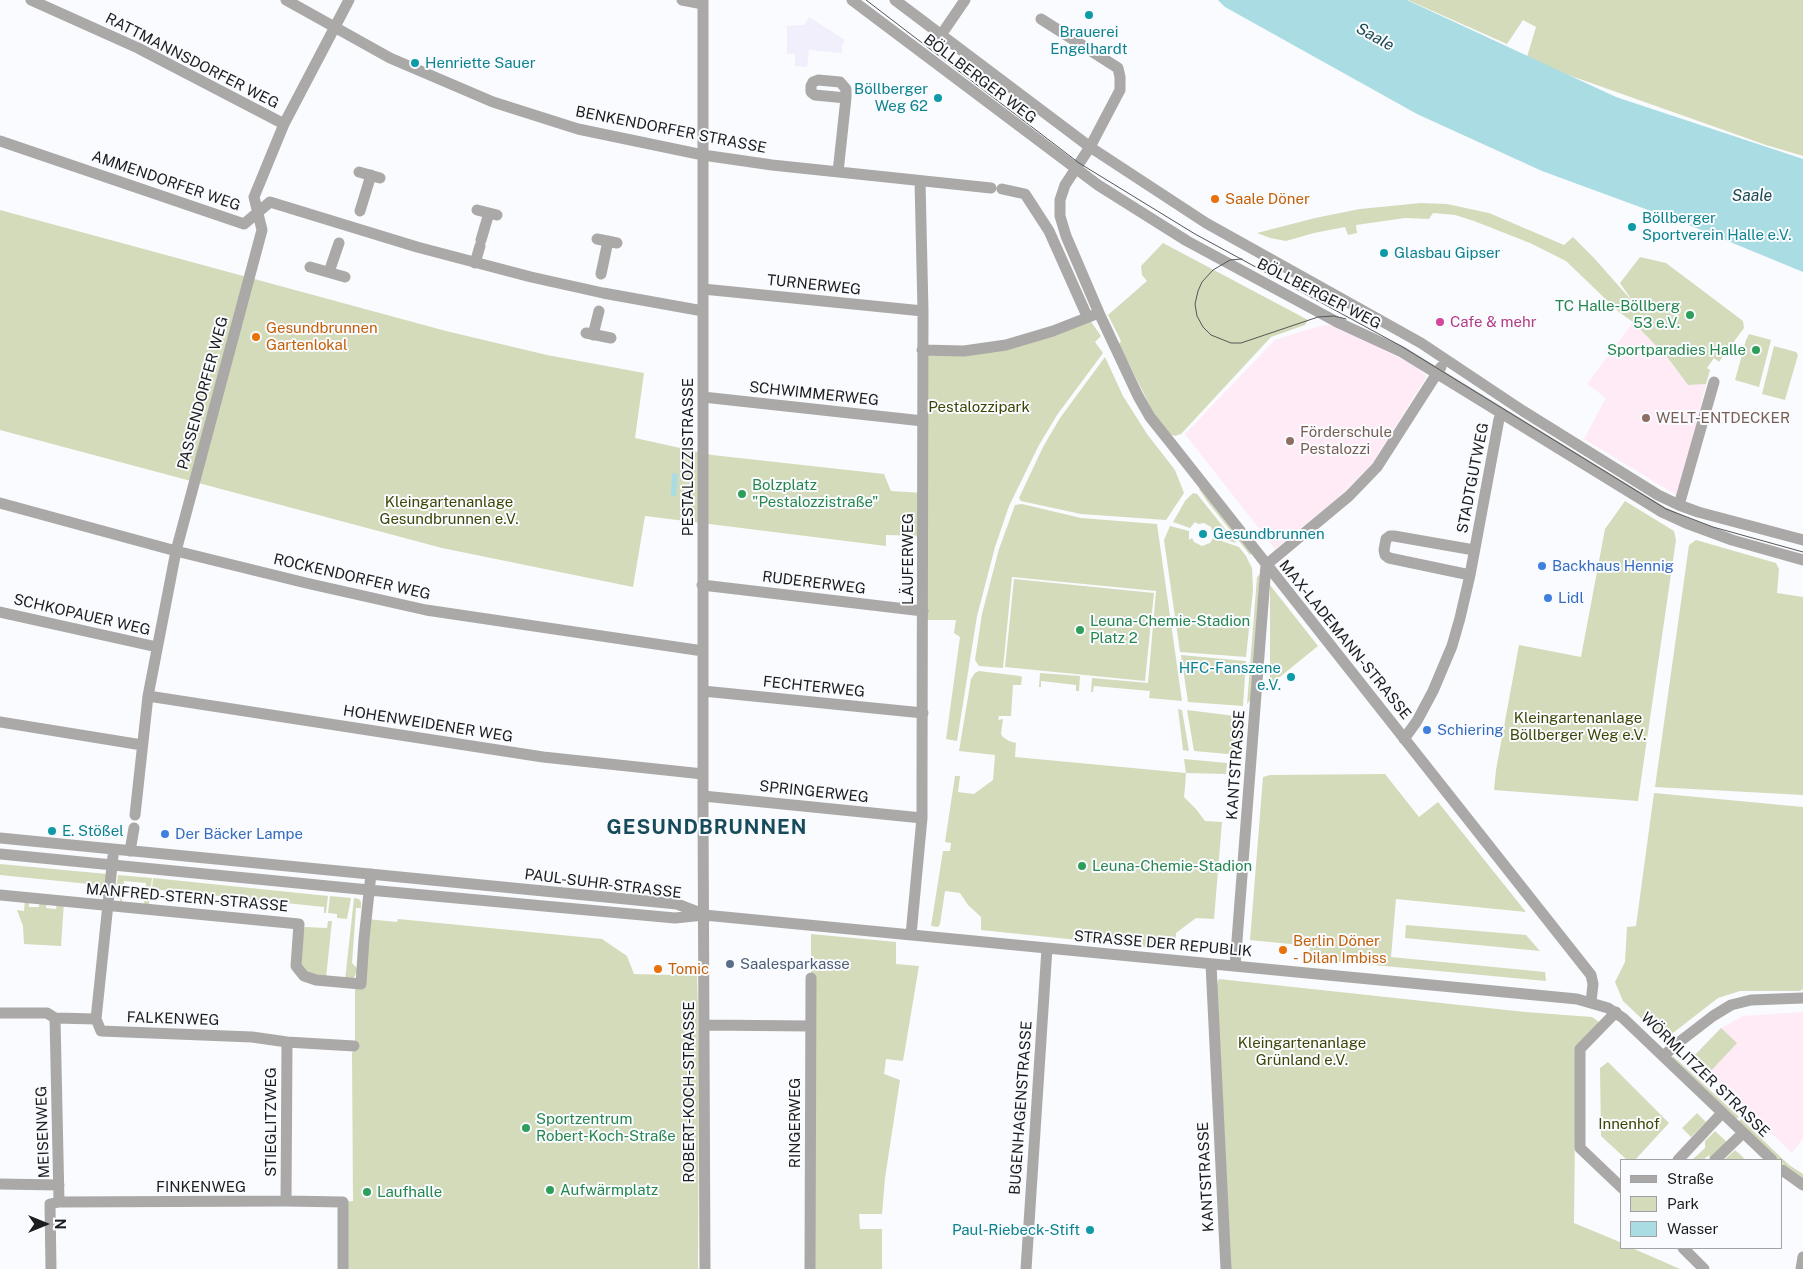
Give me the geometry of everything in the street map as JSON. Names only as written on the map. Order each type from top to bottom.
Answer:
[{"type":"street","name":"RATTMANNSDORFER WEG","points":[[31,0],[138,48],[284,124]]},
{"type":"street","name":"BENKENDORFER STRASSE","points":[[286,0],[390,58],[472,94],[527,114],[578,129],[703,155],[772,165],[996,189],[1025,194],[1049,231],[1087,316]]},
{"type":"street","name":"PASSENDORFER WEG","points":[[135,815],[148,696],[176,551],[262,230],[254,196],[284,124],[349,0]]},
{"type":"street","points":[[682,0],[703,2]]},
{"type":"street","name":"BÖLLBERGER WEG","points":[[852,0],[1098,186],[1187,241],[1337,322],[1402,352],[1662,512],[1732,540],[1803,560]]},
{"type":"street","name":"BÖLLBERGER WEG","points":[[895,0],[1090,147],[1206,223],[1421,343],[1523,411],[1658,495],[1679,505],[1803,540]]},
{"type":"street","points":[[940,35],[965,0]]},
{"type":"street","name":"PESTALOZZISTRASSE","points":[[703,2],[702,585],[704,915]]},
{"type":"street","name":"MAX-LADEMANN-STRASSE","points":[[1041,19],[1118,68],[1121,79],[1120,90],[1090,147],[1065,185],[1060,200],[1060,216],[1066,236],[1099,313],[1150,417],[1591,975],[1593,984],[1591,1002]]},
{"type":"street","points":[[838,172],[846,98]]},
{"type":"street","name":"AMMENDORFER WEG","points":[[0,141],[244,224],[270,202],[475,263],[600,292],[703,311]]},
{"type":"street","points":[[329,272],[340,240],[359,214],[370,175]]},
{"type":"street","name":"LÄUFERWEG","points":[[911,935],[922,818],[923,311],[920,181]]},
{"type":"street","points":[[475,263],[493,214],[477,210]]},
{"type":"street","points":[[607,241],[600,276],[599,308],[590,334],[611,338]]},
{"type":"street","points":[[310,266],[346,277]]},
{"type":"street","name":"TURNERWEG","points":[[703,288],[923,311]]},
{"type":"street","points":[[922,350],[964,351],[1006,345],[1053,331],[1087,316],[1099,313]]},
{"type":"street","points":[[1266,565],[1349,496],[1377,467],[1446,359]]},
{"type":"street","points":[[1679,505],[1714,382]]},
{"type":"street","name":"SCHWIMMERWEG","points":[[703,397],[923,421]]},
{"type":"street","name":"STADTGUTWEG","points":[[1404,739],[1417,721],[1444,666],[1460,618],[1470,575],[1499,420],[1503,414]]},
{"type":"street","name":"ROCKENDORFER WEG","points":[[0,503],[176,551],[426,610],[703,651]]},
{"type":"street","name":"STADTGUTWEG","points":[[1470,575],[1389,558],[1385,555],[1384,550],[1386,539],[1394,536],[1474,550]]},
{"type":"street","name":"KANTSTRASSE","points":[[1235,966],[1266,565]]},
{"type":"street","name":"RUDERERWEG","points":[[702,585],[923,611]]},
{"type":"street","name":"SCHKOPAUER WEG","points":[[0,612],[157,647]]},
{"type":"street","name":"FECHTERWEG","points":[[703,691],[923,713]]},
{"type":"street","name":"HOHENWEIDENER WEG","points":[[148,696],[543,757],[703,774]]},
{"type":"street","points":[[0,722],[142,745]]},
{"type":"street","name":"SPRINGERWEG","points":[[703,796],[922,818]]},
{"type":"street","points":[[130,851],[134,828]]},
{"type":"street","name":"PAUL-SUHR-STRASSE","points":[[0,838],[676,904],[704,915]]},
{"type":"street","points":[[0,1013],[47,1013],[55,1018],[96,1019],[106,905],[114,850]]},
{"type":"street","name":"PAUL-SUHR-STRASSE","points":[[0,854],[675,918],[704,915]]},
{"type":"street","name":"MANFRED-STERN-STRASSE","points":[[0,895],[299,924],[296,966],[304,976],[316,980],[361,984],[371,874]]},
{"type":"street","name":"STRASSE DER REPUBLIK","points":[[704,915],[1577,999],[1591,1002],[1616,1012]]},
{"type":"street","name":"ROBERT-KOCH-STRASSE","points":[[704,915],[705,1269]]},
{"type":"street","name":"BUGENHAGENSTRASSE","points":[[1026,1269],[1047,948]]},
{"type":"street","name":"KANTSTRASSE","points":[[1211,964],[1226,1269]]},
{"type":"street","name":"RINGERWEG","points":[[810,1269],[811,978]]},
{"type":"street","points":[[1664,1056],[1713,1016],[1731,1005],[1751,1000],[1803,998]]},
{"type":"street","points":[[1616,1012],[1580,1049],[1580,1148],[1620,1186]]},
{"type":"street","name":"WÖRMLITZER STRASSE","points":[[1616,1012],[1771,1159]]},
{"type":"street","name":"MEISENWEG","points":[[51,1269],[50,1204],[59,1202],[55,1018]]},
{"type":"street","name":"FALKENWEG","points":[[96,1019],[101,1032],[252,1037],[287,1042],[354,1046]]},
{"type":"street","points":[[704,1026],[810,1026]]},
{"type":"street","name":"STIEGLITZWEG","points":[[286,1202],[287,1042]]},
{"type":"street","points":[[1679,1159],[1722,1113]]},
{"type":"street","points":[[1716,1159],[1743,1132]]},
{"type":"street","points":[[1783,1171],[1803,1185]]},
{"type":"street","points":[[0,1184],[59,1185]]},
{"type":"street","name":"FINKENWEG","points":[[59,1202],[343,1202],[343,1269]]},
{"type":"street","points":[[1684,1249],[1704,1269]]},
{"type":"street","points":[[1801,1269],[1803,1257]]},
{"type":"shaded area","points":[[809,17],[845,40],[842,46],[842,53],[809,50],[807,67],[795,66],[795,54],[787,54],[787,26],[804,25]]},
{"type":"shaded area","name":"WELT-ENTDECKER","points":[[1633,322],[1667,358],[1688,385],[1706,384],[1678,496],[1584,439],[1606,398],[1587,384]]},
{"type":"shaded area","name":"Förderschule Pestalozzi","points":[[1332,324],[1413,365],[1427,376],[1372,464],[1338,498],[1275,549],[1185,434],[1275,340]]},
{"type":"shaded area","points":[[1803,1012],[1803,1138],[1792,1153],[1692,1058],[1721,1028],[1743,1016]]},
{"type":"green space","points":[[1408,0],[1803,0],[1803,156],[1766,145],[1526,60],[1536,27],[1523,20],[1507,44]]},
{"type":"green space","points":[[1421,203],[1447,204],[1489,213],[1564,245],[1573,237],[1633,302],[1620,283],[1640,257],[1666,263],[1743,321],[1744,328],[1719,362],[1714,358],[1707,368],[1710,370],[1706,384],[1688,385],[1667,357],[1633,322],[1619,312],[1566,261],[1530,243],[1474,221],[1455,215],[1433,213],[1429,219],[1405,218],[1356,225],[1357,233],[1348,235],[1345,227],[1286,241],[1257,233],[1360,209]]},
{"type":"green space","points":[[0,210],[446,331],[547,355],[644,373],[635,438],[712,455],[884,474],[891,491],[923,493],[922,350],[987,348],[1087,316],[1101,336],[1095,342],[1103,353],[1057,415],[1039,445],[1009,506],[995,547],[977,616],[957,741],[946,739],[960,637],[954,633],[956,620],[923,620],[923,536],[886,535],[886,546],[645,516],[633,587],[442,548],[0,430]]},
{"type":"green space","points":[[1163,243],[1308,320],[1305,325],[1271,337],[1181,434],[1175,436],[1169,434],[1155,416],[1119,344],[1121,341],[1108,315],[1147,281],[1142,275],[1141,266]]},
{"type":"green space","name":"Sportparadies Halle","points":[[1749,334],[1771,340],[1759,387],[1735,380]]},
{"type":"green space","points":[[1774,346],[1796,352],[1798,355],[1785,400],[1762,394]]},
{"type":"green space","points":[[1105,357],[1123,396],[1147,434],[1175,470],[1184,493],[1166,520],[1081,514],[1021,501],[1019,498],[1043,447],[1060,418]]},
{"type":"green space","points":[[1201,488],[1252,553],[1250,555],[1207,501],[1199,489]]},
{"type":"green space","points":[[1193,493],[1197,494],[1236,543],[1214,536],[1211,527],[1204,523],[1198,524],[1195,522],[1190,528],[1173,522],[1185,501]]},
{"type":"green space","name":"Kleingartenanlage Böllberger Weg e.V.","points":[[1625,501],[1674,531],[1676,540],[1638,801],[1494,790],[1519,645],[1581,657],[1605,529]]},
{"type":"green space","points":[[1022,504],[1081,518],[1157,524],[1182,701],[1149,698],[1150,691],[1094,686],[1093,692],[1091,692],[1092,678],[1148,683],[1156,591],[1012,577],[1003,668],[979,666],[975,660],[982,614],[999,549],[1015,505]]},
{"type":"green space","points":[[1170,526],[1189,531],[1189,540],[1192,538],[1194,542],[1202,546],[1210,543],[1213,538],[1239,547],[1246,556],[1252,568],[1253,590],[1246,657],[1180,652],[1164,540]]},
{"type":"green space","points":[[1696,540],[1776,563],[1779,569],[1777,593],[1803,597],[1803,795],[1655,787],[1689,545]]},
{"type":"green space","points":[[1260,574],[1251,699],[1247,704],[1257,577]]},
{"type":"green space","name":"Leuna-Chemie-Stadion Platz 2","points":[[1014,579],[1154,593],[1145,681],[1005,667]]},
{"type":"green space","points":[[1270,585],[1318,646],[1270,685]]},
{"type":"green space","points":[[1181,655],[1246,661],[1243,706],[1188,702]]},
{"type":"green space","name":"Leuna-Chemie-Stadion","points":[[979,671],[1022,677],[1021,685],[1013,685],[1011,716],[999,716],[998,720],[1003,719],[1001,734],[1003,737],[1016,743],[1015,757],[1186,773],[1184,797],[1205,821],[1222,822],[1214,919],[1196,918],[1176,933],[1175,950],[981,930],[981,917],[968,905],[960,893],[945,891],[940,924],[938,927],[931,926],[943,851],[950,851],[951,843],[945,842],[955,776],[960,776],[958,792],[974,794],[993,780],[995,755],[959,751],[971,679]]},
{"type":"green space","points":[[1040,673],[1080,676],[1079,691],[1076,691],[1076,685],[1041,681],[1041,687],[1039,687]]},
{"type":"green space","points":[[1178,709],[1182,710],[1189,751],[1183,750]]},
{"type":"green space","points":[[1187,710],[1243,717],[1239,755],[1194,751]]},
{"type":"green space","points":[[1184,759],[1227,763],[1226,774],[1186,773]]},
{"type":"green space","points":[[1385,774],[1419,817],[1438,802],[1526,912],[1396,899],[1391,957],[1545,972],[1546,981],[1309,959],[1310,946],[1250,940],[1263,777],[1270,775]]},
{"type":"green space","points":[[1654,793],[1803,807],[1803,989],[1800,991],[1740,991],[1718,998],[1664,1040],[1623,1001],[1615,982],[1625,962],[1627,927],[1636,926]]},
{"type":"green space","points":[[0,864],[107,874],[105,895],[98,898],[99,885],[0,875]]},
{"type":"green space","points":[[118,875],[152,878],[149,904],[144,904],[146,883],[124,881],[122,902],[120,901],[121,891],[116,890]]},
{"type":"green space","points":[[153,878],[328,896],[326,913],[324,913],[324,907],[152,889]]},
{"type":"green space","points":[[330,896],[351,898],[347,919],[337,918],[337,914],[328,913]]},
{"type":"green space","points":[[354,898],[359,899],[361,902],[361,908],[356,908],[352,963],[358,969],[354,978],[345,980]]},
{"type":"green space","points":[[25,899],[29,899],[29,907],[39,907],[40,900],[47,900],[46,908],[56,909],[57,902],[64,902],[61,946],[24,944],[23,926],[17,910],[24,911]]},
{"type":"green space","name":"Sportzentrum Robert-Koch-Straße","points":[[366,919],[397,922],[398,919],[602,939],[627,956],[634,974],[675,975],[676,971],[697,971],[699,1053],[698,1269],[343,1269],[343,1202],[353,1201],[352,1053],[355,1047],[355,987]]},
{"type":"green space","points":[[328,921],[332,921],[326,978],[316,977],[299,967],[301,930],[305,927],[327,928]]},
{"type":"green space","points":[[1406,925],[1526,935],[1540,951],[1405,938]]},
{"type":"green space","points":[[811,934],[896,942],[896,964],[919,966],[903,1061],[886,1059],[884,1074],[900,1080],[885,1178],[882,1214],[859,1214],[860,1229],[882,1229],[882,1269],[812,1269]]},
{"type":"green space","name":"Kleingartenanlage Grünland e.V.","points":[[1219,979],[1525,1012],[1592,1017],[1602,1024],[1576,1047],[1574,1223],[1620,1242],[1620,1249],[1634,1249],[1680,1269],[1231,1269],[1217,984]]},
{"type":"green space","points":[[1721,1028],[1737,1043],[1708,1074],[1692,1058]]},
{"type":"green space","points":[[1673,1056],[1739,1117],[1736,1119],[1672,1058]]},
{"type":"green space","name":"Innenhof","points":[[1608,1062],[1669,1123],[1636,1159],[1626,1159],[1601,1136],[1600,1068]]},
{"type":"green space","points":[[1697,1113],[1706,1122],[1691,1137],[1682,1128]]},
{"type":"green space","points":[[1741,1119],[1783,1159],[1778,1159],[1738,1122]]},
{"type":"green space","points":[[1715,1131],[1728,1143],[1711,1159],[1709,1155],[1704,1159],[1693,1159],[1705,1148],[1705,1141]]},
{"type":"green space","points":[[1735,1150],[1744,1158],[1743,1159],[1725,1159]]},
{"type":"green space","points":[[1783,1159],[1803,1174],[1803,1179],[1783,1164]]},
{"type":"water","name":"Saale","points":[[1218,0],[1407,0],[1616,97],[1803,159],[1803,272],[1689,225],[1542,171],[1417,114],[1225,7]]},
{"type":"water","points":[[672,473],[678,474],[676,496],[671,496]]},
{"type":"tram line","points":[[866,0],[1079,163],[1195,234],[1401,346],[1666,509],[1713,527],[1803,552]]},
{"type":"tram line","points":[[1242,259],[1230,260],[1213,270],[1202,282],[1198,291],[1195,304],[1197,316],[1203,327],[1211,335],[1231,343],[1241,343],[1318,317],[1334,316],[1346,319]]},
{"type":"place","name":"Brauerei Engelhardt","points":[[1089,15]]},
{"type":"place","name":"Henriette Sauer","points":[[415,63]]},
{"type":"place","name":"Böllberger Weg 62","points":[[938,98]]},
{"type":"place","name":"Saale Döner","points":[[1215,199]]},
{"type":"place","name":"Böllberger Sportverein Halle e.V.","points":[[1632,227]]},
{"type":"place","name":"Glasbau Gipser","points":[[1384,253]]},
{"type":"place","name":"TC Halle-Böllberg 53 e.V.","points":[[1690,315]]},
{"type":"place","name":"Cafe & mehr","points":[[1440,322]]},
{"type":"place","name":"Gesundbrunnen Gartenlokal","points":[[256,337]]},
{"type":"place","name":"Sportparadies Halle","points":[[1756,350]]},
{"type":"place","name":"WELT-ENTDECKER","points":[[1646,418]]},
{"type":"place","name":"Förderschule Pestalozzi","points":[[1290,441]]},
{"type":"place","name":"Bolzplatz \"Pestalozzistraße\"","points":[[742,494]]},
{"type":"place","name":"Gesundbrunnen","points":[[1203,534]]},
{"type":"place","name":"Backhaus Hennig","points":[[1542,566]]},
{"type":"place","name":"Lidl","points":[[1548,598]]},
{"type":"place","name":"Leuna-Chemie-Stadion Platz 2","points":[[1080,630]]},
{"type":"place","name":"HFC-Fanszene e.V.","points":[[1291,677]]},
{"type":"place","name":"Schiering","points":[[1427,730]]},
{"type":"place","name":"E. Stößel","points":[[52,831]]},
{"type":"place","name":"Der Bäcker Lampe","points":[[165,834]]},
{"type":"place","name":"Leuna-Chemie-Stadion","points":[[1082,866]]},
{"type":"place","name":"Berlin Döner - Dilan Imbiss","points":[[1283,950]]},
{"type":"place","name":"Saalesparkasse","points":[[730,964]]},
{"type":"place","name":"Tomic","points":[[658,969]]},
{"type":"place","name":"Sportzentrum Robert-Koch-Straße","points":[[526,1128]]},
{"type":"place","name":"Aufwärmplatz","points":[[550,1190]]},
{"type":"place","name":"Laufhalle","points":[[367,1192]]},
{"type":"place","name":"Paul-Riebeck-Stift","points":[[1090,1230]]},
{"type":"district","name":"GESUNDBRUNNEN","points":[[707,828]]},
{"type":"park label","name":"Pestalozzipark","points":[[979,407]]},
{"type":"park label","name":"Kleingartenanlage Gesundbrunnen e.V.","points":[[449,510]]}]
